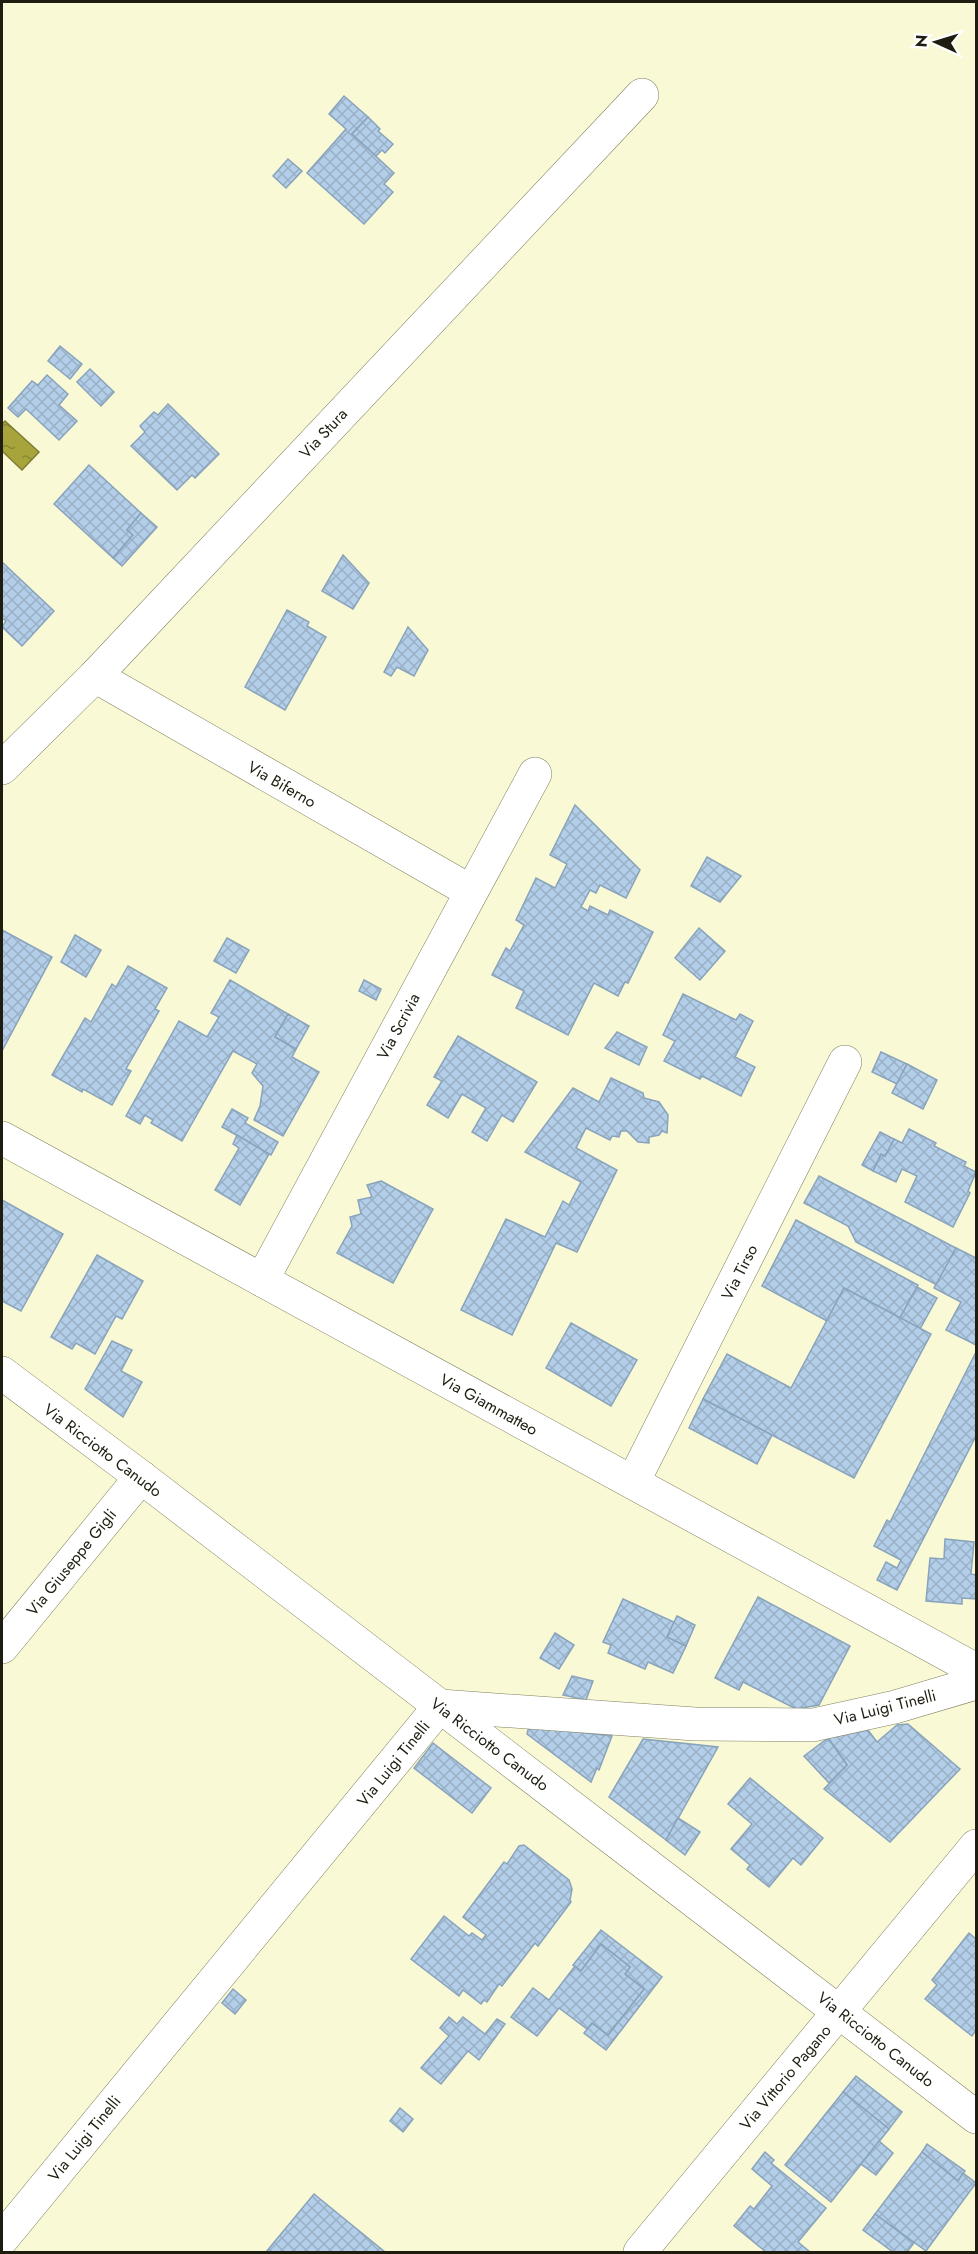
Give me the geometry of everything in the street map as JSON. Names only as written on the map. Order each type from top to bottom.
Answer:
[{"type":"street","name":"Via Stura","points":[[2,768],[95,676],[642,95]]},
{"type":"street","name":"Via Biferno","points":[[95,676],[470,891]]},
{"type":"street","name":"Via Scrivia","points":[[262,1280],[535,774]]},
{"type":"street","name":"Via Tirso","points":[[633,1482],[845,1062]]},
{"type":"street","name":"Via Giammatteo","points":[[2,1138],[976,1670]]},
{"type":"street","name":"Via Ricciotto Canudo","points":[[2,1373],[976,2117]]},
{"type":"street","name":"Via Giuseppe Gigli","points":[[2,1647],[141,1477]]},
{"type":"street","name":"Via Luigi Tinelli","points":[[2,2239],[440,1706],[694,1724],[813,1725],[895,1707],[976,1683]]},
{"type":"street","name":"Via Vittorio Pagano","points":[[640,2253],[976,1845]]},
{"type":"water","points":[[5,421],[39,452],[22,470],[2,451],[2,424]]},
{"type":"building","points":[[344,96],[368,117],[352,134],[394,173],[384,184],[393,192],[364,224],[307,173],[346,129],[329,114]]},
{"type":"building","points":[[368,117],[380,129],[378,131],[393,144],[385,153],[382,150],[376,156],[352,134]]},
{"type":"building","points":[[288,159],[302,171],[286,188],[273,176]]},
{"type":"building","points":[[60,346],[82,364],[70,379],[48,361]]},
{"type":"building","points":[[90,369],[114,392],[101,406],[77,382]]},
{"type":"building","points":[[47,375],[68,394],[59,405],[77,421],[59,440],[26,409],[18,417],[8,408],[32,381],[38,385]]},
{"type":"building","points":[[168,404],[219,454],[195,478],[192,475],[177,490],[131,446],[145,432],[140,426],[154,412],[158,415]]},
{"type":"building","points":[[89,465],[141,513],[127,530],[133,535],[113,558],[54,504]]},
{"type":"building","points":[[141,513],[157,527],[122,566],[113,558],[133,535],[127,530]]},
{"type":"building","points":[[343,555],[369,583],[353,609],[322,591]]},
{"type":"building","points":[[2,562],[54,611],[22,646],[2,627],[6,621],[2,618]]},
{"type":"building","points":[[287,610],[309,622],[307,626],[326,637],[285,710],[245,687]]},
{"type":"building","points":[[408,627],[428,650],[414,676],[397,667],[391,676],[384,672]]},
{"type":"building","points":[[575,805],[640,870],[626,898],[600,885],[596,893],[590,890],[581,907],[588,911],[590,906],[608,915],[610,910],[653,932],[628,983],[625,982],[618,996],[594,983],[568,1035],[516,1008],[524,991],[492,975],[506,948],[510,951],[524,925],[516,920],[536,878],[555,888],[567,864],[550,855]]},
{"type":"building","points":[[707,857],[741,876],[720,902],[691,886]]},
{"type":"building","points":[[699,928],[725,951],[700,980],[675,958]]},
{"type":"building","points":[[2,930],[52,957],[2,1051]]},
{"type":"building","points":[[75,935],[101,950],[86,977],[61,962]]},
{"type":"building","points":[[227,938],[249,950],[236,973],[214,961]]},
{"type":"building","points":[[128,966],[167,988],[155,1009],[159,1011],[126,1069],[131,1071],[112,1105],[52,1075],[85,1018],[91,1022],[112,984],[116,987]]},
{"type":"building","points":[[230,980],[288,1014],[275,1037],[296,1049],[292,1057],[319,1072],[283,1136],[254,1120],[260,1106],[263,1086],[252,1073],[257,1064],[233,1051],[182,1141],[151,1123],[153,1120],[145,1115],[140,1124],[126,1116],[179,1021],[207,1037],[219,1017],[211,1013]]},
{"type":"building","points":[[364,980],[381,989],[376,1000],[359,991]]},
{"type":"building","points":[[683,994],[736,1020],[740,1014],[753,1021],[735,1057],[755,1067],[741,1096],[702,1076],[700,1079],[664,1061],[675,1041],[663,1035]]},
{"type":"building","points":[[288,1014],[309,1026],[296,1049],[275,1037]]},
{"type":"building","points":[[617,1032],[647,1047],[639,1065],[605,1048]]},
{"type":"building","points":[[458,1036],[537,1082],[513,1122],[502,1115],[487,1141],[472,1132],[486,1108],[462,1094],[448,1118],[427,1105],[442,1081],[434,1077]]},
{"type":"building","points":[[881,1052],[907,1064],[897,1084],[872,1072]]},
{"type":"building","points":[[907,1064],[937,1080],[923,1109],[892,1093]]},
{"type":"building","points":[[611,1078],[643,1093],[644,1098],[659,1102],[668,1115],[667,1133],[662,1131],[659,1135],[649,1137],[649,1143],[638,1142],[627,1131],[621,1131],[619,1137],[612,1136],[610,1140],[586,1128],[576,1148],[617,1170],[577,1252],[556,1243],[512,1335],[461,1310],[506,1219],[545,1237],[563,1201],[569,1205],[581,1182],[525,1152],[573,1088],[599,1102]]},
{"type":"building","points":[[232,1109],[248,1118],[245,1123],[278,1142],[271,1155],[222,1127]]},
{"type":"building","points":[[909,1129],[936,1143],[934,1146],[966,1162],[964,1166],[976,1172],[968,1191],[970,1193],[953,1227],[905,1202],[917,1176],[902,1169],[896,1182],[873,1171],[881,1154],[885,1156],[894,1139],[902,1143]]},
{"type":"building","points":[[880,1132],[894,1139],[885,1156],[881,1154],[873,1171],[862,1165]]},
{"type":"building","points":[[237,1135],[269,1154],[240,1205],[215,1190],[239,1148],[233,1144]]},
{"type":"building","points":[[819,1176],[956,1248],[937,1285],[856,1242],[848,1226],[804,1203]]},
{"type":"building","points":[[381,1181],[433,1209],[393,1283],[337,1253],[352,1226],[350,1217],[361,1214],[358,1200],[372,1197],[367,1185]]},
{"type":"building","points":[[2,1200],[63,1234],[21,1311],[2,1301]]},
{"type":"building","points":[[796,1220],[918,1285],[900,1318],[844,1288],[827,1321],[762,1286]]},
{"type":"building","points":[[956,1248],[976,1258],[976,1345],[946,1330],[961,1302],[934,1288]]},
{"type":"building","points":[[97,1255],[143,1281],[122,1319],[116,1316],[95,1354],[76,1343],[72,1349],[51,1337]]},
{"type":"building","points":[[917,1287],[937,1298],[920,1329],[900,1318]]},
{"type":"building","points":[[844,1288],[931,1334],[854,1478],[703,1399],[727,1354],[791,1388]]},
{"type":"building","points":[[571,1323],[637,1360],[611,1406],[546,1368]]},
{"type":"building","points":[[112,1341],[132,1350],[121,1371],[142,1382],[123,1417],[85,1389]]},
{"type":"building","points":[[976,1352],[976,1438],[897,1590],[877,1580],[886,1562],[897,1568],[901,1560],[874,1546],[887,1520],[890,1522]]},
{"type":"building","points":[[703,1399],[772,1435],[757,1464],[689,1428]]},
{"type":"building","points":[[945,1539],[974,1542],[971,1574],[976,1575],[976,1599],[962,1598],[962,1604],[926,1601],[930,1558],[944,1559]]},
{"type":"building","points":[[758,1597],[850,1646],[819,1705],[796,1709],[743,1682],[739,1690],[715,1678]]},
{"type":"building","points":[[623,1599],[674,1622],[667,1637],[686,1646],[673,1673],[648,1662],[645,1669],[608,1653],[611,1645],[603,1642]]},
{"type":"building","points":[[677,1616],[695,1625],[686,1646],[667,1637]]},
{"type":"building","points":[[555,1633],[574,1645],[559,1669],[540,1658]]},
{"type":"building","points":[[572,1676],[593,1681],[586,1700],[563,1695]]},
{"type":"building","points":[[908,1724],[960,1769],[890,1842],[824,1789],[847,1765],[828,1738],[868,1730],[877,1742],[897,1725]]},
{"type":"building","points":[[529,1726],[612,1736],[599,1770],[597,1768],[591,1782],[527,1734]]},
{"type":"building","points":[[828,1738],[847,1765],[829,1783],[804,1756]]},
{"type":"building","points":[[643,1739],[718,1747],[666,1840],[609,1797]]},
{"type":"building","points":[[433,1743],[491,1788],[472,1813],[414,1768]]},
{"type":"building","points":[[750,1778],[823,1838],[801,1865],[793,1858],[769,1887],[747,1869],[750,1865],[731,1849],[752,1824],[728,1804]]},
{"type":"building","points":[[678,1818],[700,1832],[685,1855],[666,1840]]},
{"type":"building","points":[[524,1845],[569,1880],[572,1889],[571,1902],[538,1946],[535,1943],[502,1986],[499,1984],[487,2002],[484,2000],[481,2004],[463,1990],[459,1996],[411,1959],[444,1916],[469,1936],[472,1933],[482,1940],[486,1935],[463,1917],[504,1862],[507,1864],[519,1846]]},
{"type":"building","points":[[601,1930],[662,1977],[606,2050],[584,2033],[592,2023],[608,2035],[644,1989],[625,1974],[630,1967],[601,1944],[581,1971],[573,1965]]},
{"type":"building","points":[[969,1933],[976,1939],[976,2030],[972,2036],[925,1999],[937,1985],[932,1980]]},
{"type":"building","points":[[601,1944],[630,1967],[625,1974],[644,1989],[608,2035],[592,2023],[587,2029],[559,2008],[537,2036],[511,2017],[533,1988],[549,2000],[575,1966],[581,1971]]},
{"type":"building","points":[[233,1989],[246,2000],[235,2014],[222,2003]]},
{"type":"building","points":[[449,2017],[457,2024],[463,2017],[485,2034],[497,2019],[505,2024],[479,2060],[468,2051],[441,2084],[421,2068],[449,2036],[440,2028]]},
{"type":"building","points":[[856,2076],[902,2112],[889,2129],[843,2092]]},
{"type":"building","points":[[843,2092],[889,2129],[831,2202],[785,2165]]},
{"type":"building","points":[[400,2108],[413,2119],[403,2132],[390,2121]]},
{"type":"building","points":[[879,2141],[893,2153],[876,2175],[861,2164]]},
{"type":"building","points":[[927,2144],[965,2171],[958,2181],[922,2152]]},
{"type":"building","points":[[765,2152],[774,2160],[771,2163],[826,2208],[798,2242],[810,2252],[766,2252],[734,2226],[750,2206],[754,2209],[772,2186],[752,2169]]},
{"type":"building","points":[[922,2152],[958,2181],[963,2173],[976,2183],[926,2251],[875,2214]]},
{"type":"building","points":[[314,2194],[385,2252],[266,2252]]},
{"type":"building","points":[[875,2214],[914,2243],[907,2252],[893,2252],[863,2230]]}]
